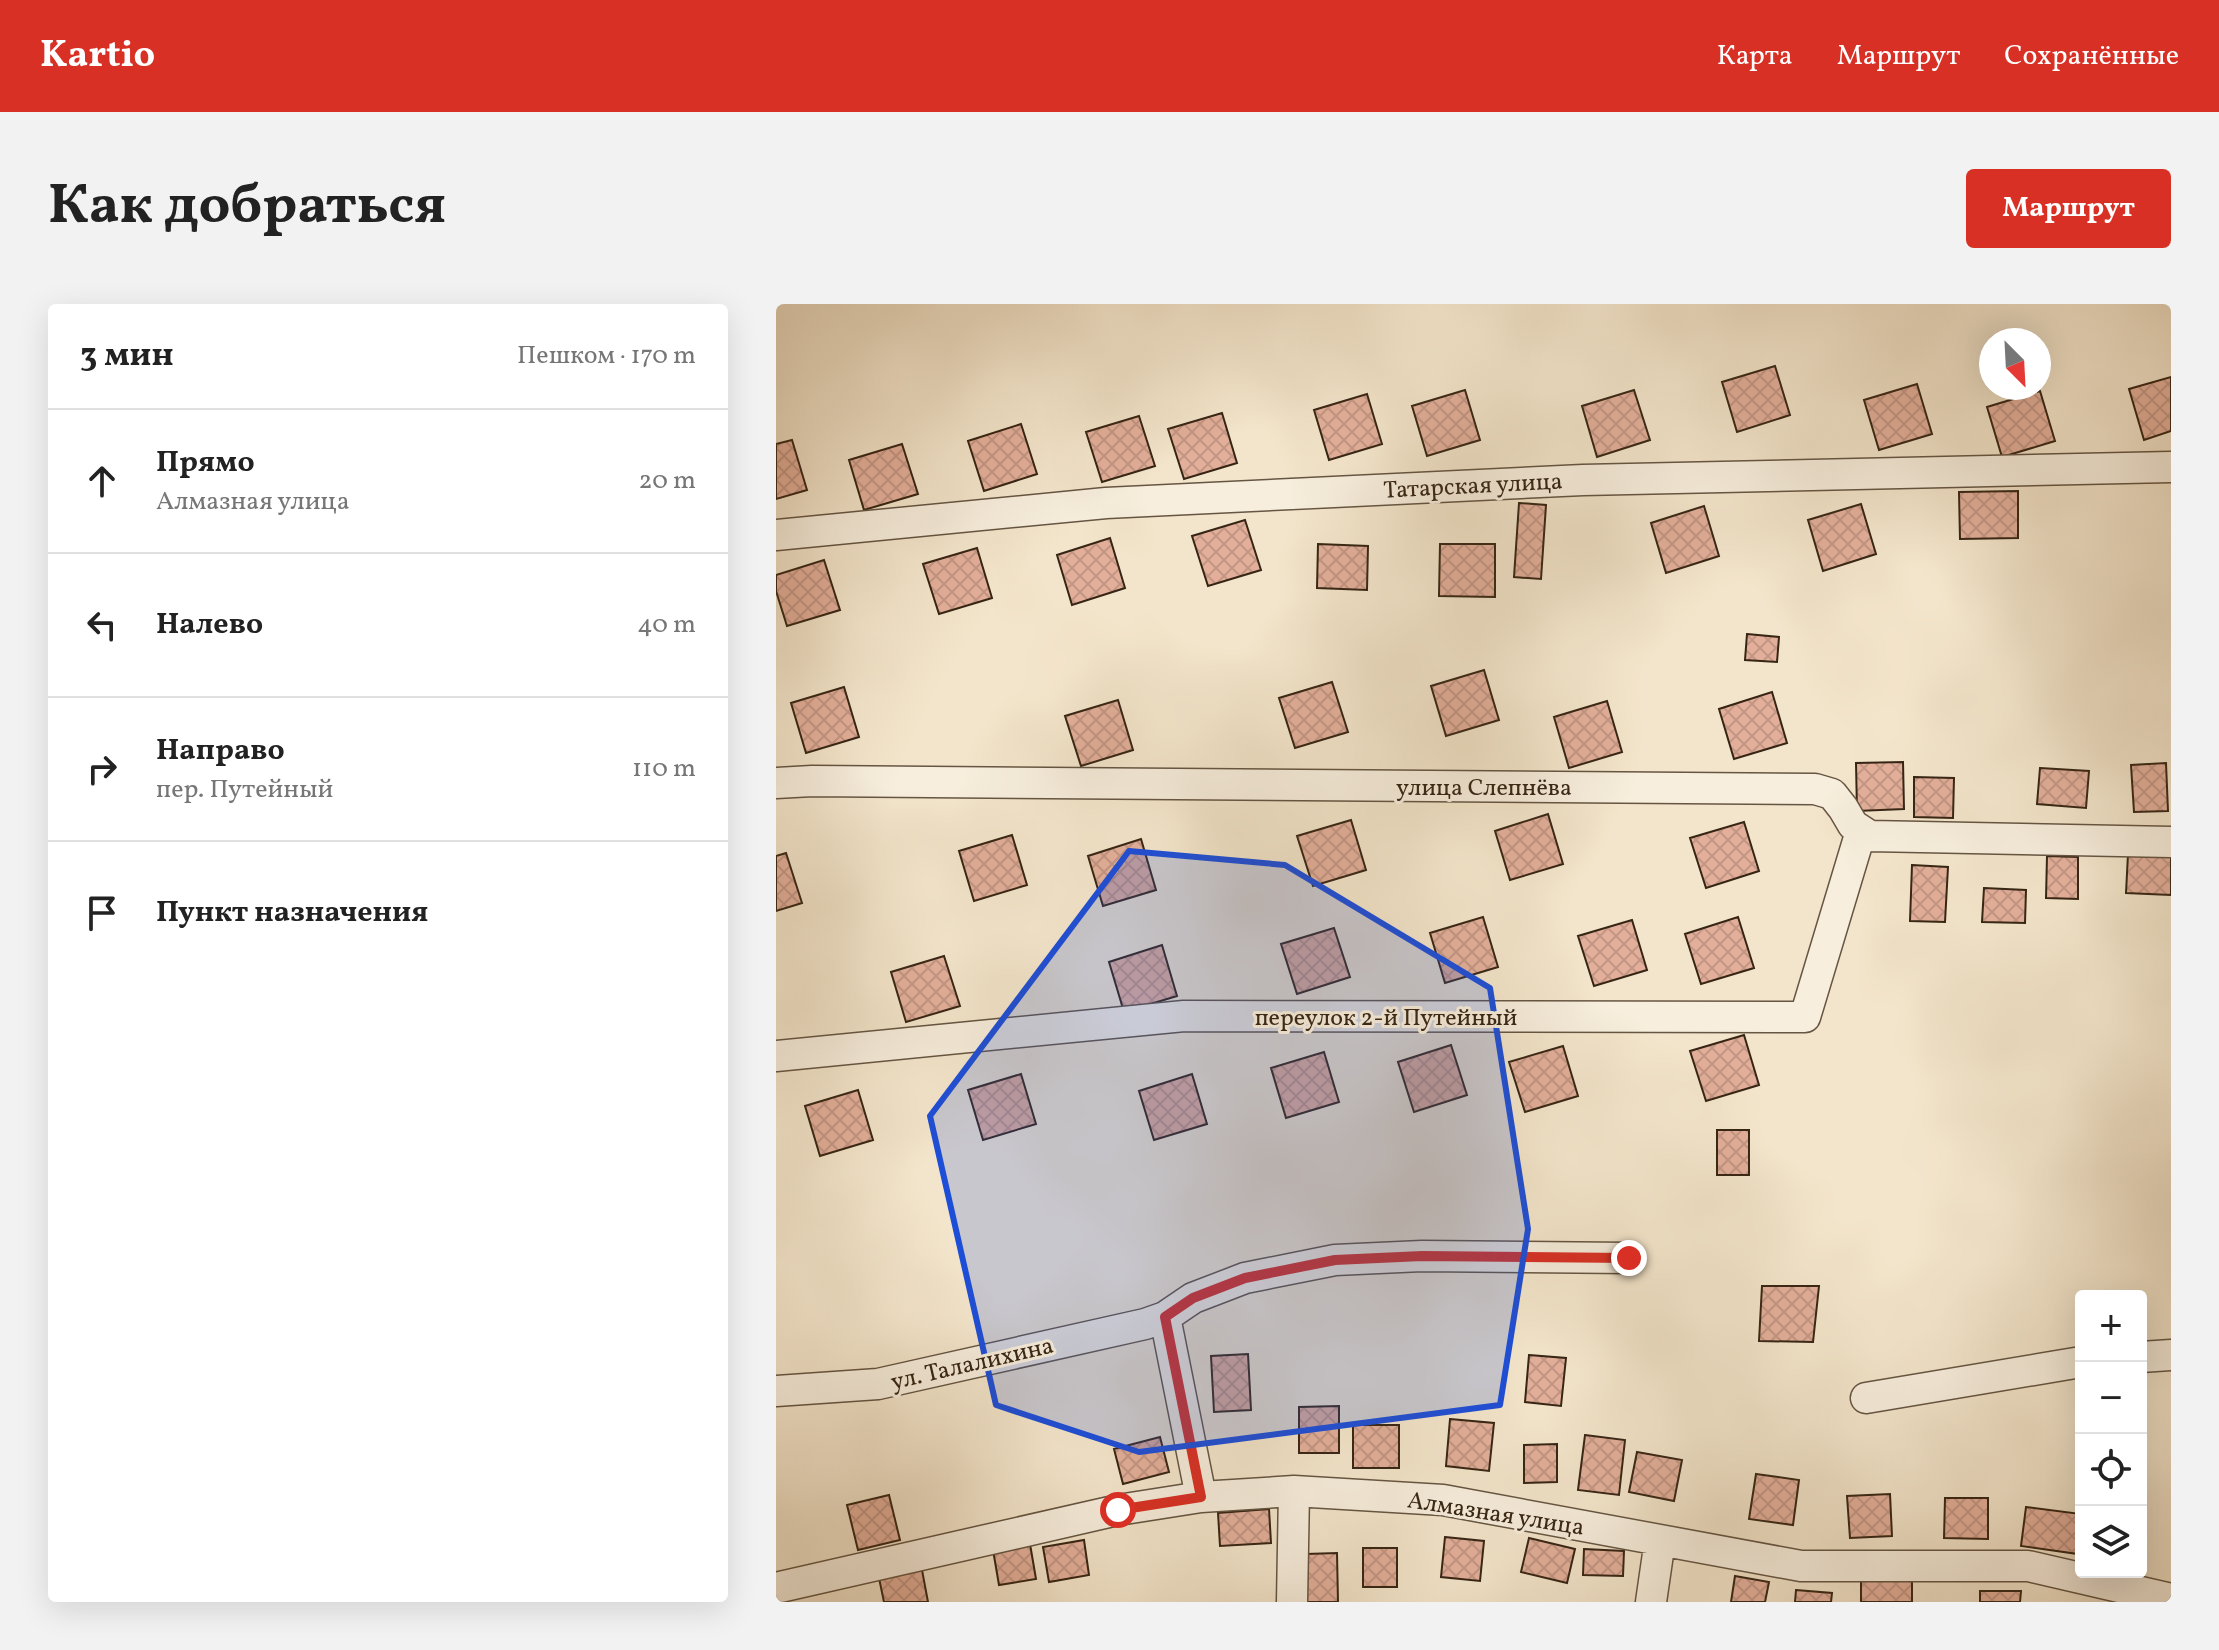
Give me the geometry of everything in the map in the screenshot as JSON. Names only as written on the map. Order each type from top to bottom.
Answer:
[{"type":"street","name":"Татарская улица","points":[[776,535],[1106,503],[1472,485],[2171,467]]},
{"type":"street","name":"улица Слепнёва","points":[[776,783],[1815,789],[1832,794],[1853,825],[1861,831]]},
{"type":"street","points":[[1861,831],[1870,836],[2171,842]]},
{"type":"street","name":"переулок 2-й Путейный","points":[[776,1056],[1184,1016],[1805,1017],[1861,831]]},
{"type":"street","name":"ул. Талалихина","points":[[776,1391],[878,1384],[1145,1324],[1165,1317],[1193,1298],[1245,1278],[1335,1260],[1422,1256],[1629,1258]]},
{"type":"street","points":[[1165,1317],[1201,1497]]},
{"type":"street","points":[[2147,1357],[2171,1355]]},
{"type":"street","points":[[1866,1398],[2075,1363]]},
{"type":"street","points":[[1292,1602],[1294,1491]]},
{"type":"street","name":"Алмазная улица","points":[[776,1588],[1118,1510],[1201,1497],[1294,1491],[1443,1500],[1801,1566],[2028,1566],[2171,1599]]},
{"type":"street","points":[[1651,1602],[1660,1540]]},
{"type":"highlighted area","points":[[1129,851],[1285,865],[1490,988],[1528,1229],[1500,1405],[1139,1452],[996,1405],[930,1116]]},
{"type":"building","points":[[1775,366],[1790,415],[1737,432],[1722,382]]},
{"type":"building","points":[[2171,377],[2171,431],[2144,440],[2129,389]]},
{"type":"building","points":[[1917,384],[1932,434],[1879,450],[1864,400]]},
{"type":"building","points":[[1465,390],[1480,440],[1427,456],[1412,406]]},
{"type":"building","points":[[1634,390],[1650,440],[1597,457],[1582,406]]},
{"type":"building","points":[[1367,394],[1382,444],[1329,460],[1314,410]]},
{"type":"building","points":[[2010,400],[2043,400],[2055,441],[2002,457],[1987,407]]},
{"type":"building","points":[[1222,413],[1237,463],[1184,479],[1168,429]]},
{"type":"building","points":[[1139,416],[1155,466],[1102,482],[1086,432]]},
{"type":"building","points":[[1021,424],[1037,474],[984,491],[968,441]]},
{"type":"building","points":[[792,440],[807,490],[776,499],[776,444]]},
{"type":"building","points":[[902,444],[918,494],[864,510],[849,460]]},
{"type":"building","points":[[2018,491],[2018,538],[1960,539],[1959,492]]},
{"type":"building","points":[[1519,503],[1546,505],[1541,579],[1514,577]]},
{"type":"building","points":[[1861,504],[1876,554],[1823,571],[1808,520]]},
{"type":"building","points":[[1704,506],[1719,556],[1666,573],[1651,523]]},
{"type":"building","points":[[1245,520],[1261,570],[1208,586],[1192,536]]},
{"type":"building","points":[[1110,538],[1125,588],[1072,605],[1057,555]]},
{"type":"building","points":[[1318,544],[1368,546],[1367,590],[1317,588]]},
{"type":"building","points":[[1440,544],[1495,544],[1495,597],[1439,596]]},
{"type":"building","points":[[977,548],[992,598],[939,614],[923,564]]},
{"type":"building","points":[[824,560],[840,610],[787,626],[776,591],[776,575]]},
{"type":"building","points":[[1747,634],[1779,637],[1777,662],[1745,660]]},
{"type":"building","points":[[1484,670],[1499,720],[1446,736],[1431,686]]},
{"type":"building","points":[[1332,682],[1348,732],[1295,748],[1279,698]]},
{"type":"building","points":[[844,687],[859,737],[806,753],[791,703]]},
{"type":"building","points":[[1772,692],[1787,743],[1734,759],[1719,709]]},
{"type":"building","points":[[1118,700],[1133,750],[1081,766],[1065,716]]},
{"type":"building","points":[[1607,701],[1622,752],[1569,768],[1554,717]]},
{"type":"building","points":[[1903,762],[1904,809],[1857,811],[1856,763]]},
{"type":"building","points":[[2166,763],[2168,811],[2134,812],[2131,765]]},
{"type":"building","points":[[2040,768],[2089,771],[2086,808],[2037,804]]},
{"type":"building","points":[[1914,777],[1954,778],[1953,818],[1914,817]]},
{"type":"building","points":[[1548,814],[1563,864],[1510,880],[1495,831]]},
{"type":"building","points":[[1351,820],[1366,870],[1313,886],[1297,836]]},
{"type":"building","points":[[1744,822],[1759,871],[1706,888],[1690,838]]},
{"type":"building","points":[[1012,835],[1027,885],[974,901],[959,851]]},
{"type":"building","points":[[1141,839],[1156,890],[1103,906],[1088,856]]},
{"type":"building","points":[[786,853],[802,903],[776,911],[776,856]]},
{"type":"building","points":[[2128,854],[2171,856],[2171,895],[2126,893]]},
{"type":"building","points":[[2047,856],[2078,857],[2078,899],[2046,898]]},
{"type":"building","points":[[1912,865],[1948,867],[1945,922],[1910,921]]},
{"type":"building","points":[[1984,888],[2026,890],[2025,923],[1982,922]]},
{"type":"building","points":[[1483,917],[1498,967],[1445,983],[1430,933]]},
{"type":"building","points":[[1738,917],[1754,968],[1701,984],[1685,934]]},
{"type":"building","points":[[1632,920],[1647,970],[1594,986],[1578,936]]},
{"type":"building","points":[[1334,928],[1350,977],[1297,994],[1281,944]]},
{"type":"building","points":[[1162,945],[1177,996],[1124,1012],[1109,962]]},
{"type":"building","points":[[944,956],[960,1006],[906,1022],[891,972]]},
{"type":"building","points":[[1744,1035],[1759,1085],[1706,1101],[1690,1051]]},
{"type":"building","points":[[1451,1045],[1467,1095],[1414,1112],[1398,1062]]},
{"type":"building","points":[[1563,1046],[1578,1096],[1525,1112],[1509,1062]]},
{"type":"building","points":[[1324,1052],[1339,1102],[1286,1118],[1271,1068]]},
{"type":"building","points":[[1021,1074],[1036,1124],[983,1140],[968,1090]]},
{"type":"building","points":[[1192,1074],[1207,1124],[1154,1140],[1139,1091]]},
{"type":"building","points":[[858,1090],[873,1140],[820,1156],[805,1106]]},
{"type":"building","points":[[1717,1130],[1749,1130],[1749,1175],[1717,1175]]},
{"type":"building","points":[[1762,1286],[1819,1286],[1813,1342],[1759,1341]]},
{"type":"building","points":[[1248,1354],[1251,1410],[1214,1412],[1211,1356]]},
{"type":"building","points":[[1529,1355],[1566,1358],[1561,1406],[1525,1402]]},
{"type":"building","points":[[1339,1406],[1339,1453],[1299,1453],[1299,1407]]},
{"type":"building","points":[[1450,1419],[1494,1423],[1489,1471],[1446,1466]]},
{"type":"building","points":[[1353,1425],[1399,1425],[1399,1468],[1353,1468]]},
{"type":"building","points":[[1585,1435],[1625,1440],[1619,1495],[1578,1490]]},
{"type":"building","points":[[1160,1437],[1169,1472],[1123,1484],[1114,1449]]},
{"type":"building","points":[[1557,1444],[1557,1482],[1524,1483],[1524,1445]]},
{"type":"building","points":[[1637,1452],[1682,1460],[1674,1501],[1629,1492]]},
{"type":"building","points":[[1756,1474],[1799,1480],[1793,1525],[1749,1519]]},
{"type":"building","points":[[1890,1494],[1892,1536],[1850,1538],[1847,1496]]},
{"type":"building","points":[[889,1495],[900,1540],[858,1550],[847,1505]]},
{"type":"building","points":[[1945,1498],[1988,1498],[1988,1539],[1944,1538]]},
{"type":"building","points":[[2026,1507],[2075,1513],[2075,1554],[2021,1546]]},
{"type":"building","points":[[1269,1509],[1271,1543],[1220,1546],[1218,1513]]},
{"type":"building","points":[[1445,1537],[1484,1541],[1480,1581],[1441,1577]]},
{"type":"building","points":[[1529,1538],[1575,1549],[1567,1583],[1521,1572]]},
{"type":"building","points":[[1084,1540],[1089,1575],[1049,1582],[1043,1547]]},
{"type":"building","points":[[1030,1544],[1036,1579],[999,1585],[993,1550]]},
{"type":"building","points":[[1363,1548],[1397,1548],[1397,1587],[1363,1587]]},
{"type":"building","points":[[1584,1549],[1624,1551],[1623,1576],[1583,1575]]},
{"type":"building","points":[[1337,1553],[1338,1602],[1307,1602],[1306,1554]]},
{"type":"building","points":[[922,1570],[928,1602],[884,1602],[879,1578]]},
{"type":"building","points":[[1735,1576],[1769,1582],[1765,1602],[1731,1602]]},
{"type":"building","points":[[1912,1580],[1912,1602],[1861,1602],[1861,1581]]},
{"type":"building","points":[[1796,1590],[1832,1593],[1831,1602],[1795,1602]]},
{"type":"building","points":[[1980,1591],[2021,1591],[2020,1602],[1980,1602]]},
{"type":"route","points":[[1118,1510],[1201,1497],[1165,1317],[1193,1298],[1245,1278],[1335,1260],[1422,1256],[1629,1258]]}]
